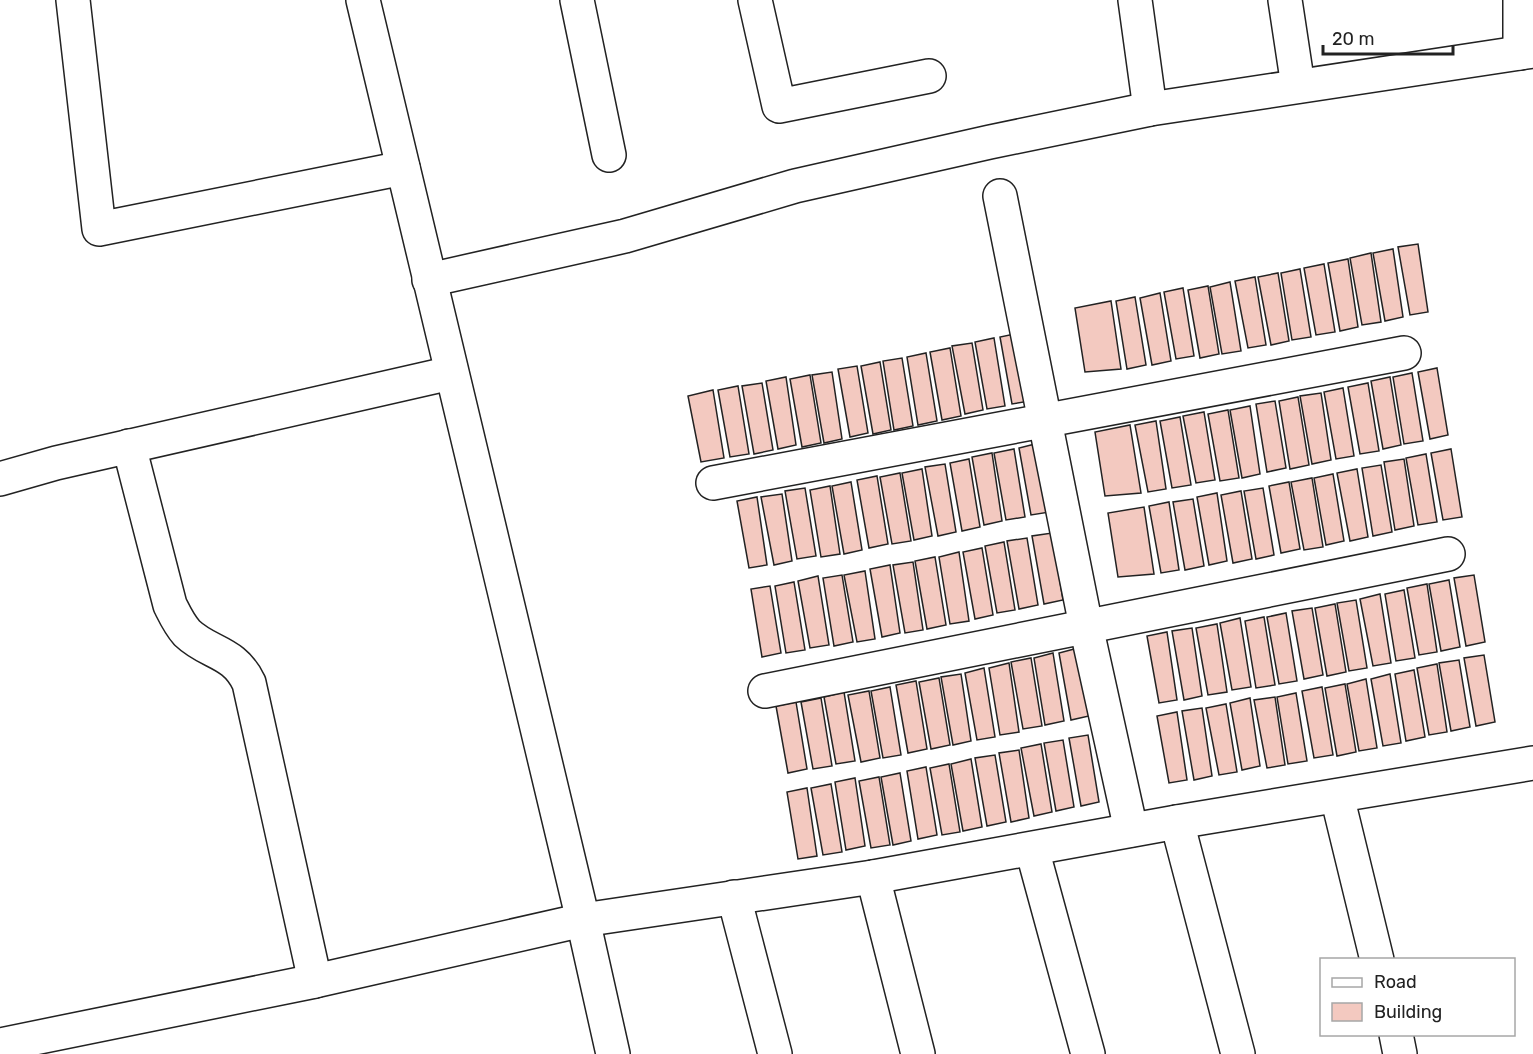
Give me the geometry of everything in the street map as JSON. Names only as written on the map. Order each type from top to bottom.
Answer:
[{"type":"street","points":[[73,0],[99,229],[403,168]]},
{"type":"street","points":[[363,0],[613,1054]]},
{"type":"street","points":[[577,0],[609,155]]},
{"type":"street","points":[[755,0],[779,106],[929,76]]},
{"type":"street","points":[[1135,0],[1150,109]]},
{"type":"street","points":[[1285,0],[1298,86]]},
{"type":"street","points":[[429,280],[625,236],[795,186],[923,155],[1150,109],[1526,52],[1520,0]]},
{"type":"street","points":[[1000,196],[1086,626],[1131,830]]},
{"type":"street","points":[[713,483],[1404,353]]},
{"type":"street","points":[[0,479],[56,463],[451,373]]},
{"type":"street","points":[[129,446],[170,605],[178,623],[189,635],[243,669],[249,683],[315,981]]},
{"type":"street","points":[[765,691],[1448,554]]},
{"type":"street","points":[[0,1045],[315,981],[583,920],[873,877],[1177,822],[1533,763]]},
{"type":"street","points":[[1337,795],[1377,958]]},
{"type":"street","points":[[1177,822],[1238,1054]]},
{"type":"street","points":[[1032,849],[1088,1054]]},
{"type":"street","points":[[873,877],[918,1054]]},
{"type":"street","points":[[734,897],[775,1054]]},
{"type":"street","points":[[1396,1036],[1400,1054]]},
{"type":"building","points":[[1418,244],[1428,312],[1410,315],[1398,247]]},
{"type":"building","points":[[1393,249],[1403,317],[1385,321],[1373,253]]},
{"type":"building","points":[[1371,253],[1381,322],[1362,325],[1350,258]]},
{"type":"building","points":[[1348,259],[1358,327],[1340,331],[1328,263]]},
{"type":"building","points":[[1324,264],[1335,332],[1316,335],[1304,268]]},
{"type":"building","points":[[1300,269],[1311,337],[1292,340],[1281,273]]},
{"type":"building","points":[[1278,273],[1289,341],[1271,345],[1258,277]]},
{"type":"building","points":[[1255,277],[1266,345],[1248,348],[1235,281]]},
{"type":"building","points":[[1230,282],[1241,351],[1222,354],[1210,287]]},
{"type":"building","points":[[1208,286],[1219,354],[1200,358],[1188,290]]},
{"type":"building","points":[[1183,288],[1194,356],[1176,359],[1164,292]]},
{"type":"building","points":[[1160,293],[1171,361],[1152,365],[1140,298]]},
{"type":"building","points":[[1135,297],[1146,365],[1127,369],[1116,301]]},
{"type":"building","points":[[1111,301],[1121,369],[1085,372],[1075,308]]},
{"type":"building","points":[[1019,333],[1030,401],[1012,404],[1000,337]]},
{"type":"building","points":[[994,338],[1005,406],[987,409],[975,342]]},
{"type":"building","points":[[972,343],[983,410],[965,414],[952,346]]},
{"type":"building","points":[[950,348],[961,416],[942,420],[930,352]]},
{"type":"building","points":[[926,353],[937,421],[918,425],[907,357]]},
{"type":"building","points":[[902,358],[913,426],[894,430],[883,361]]},
{"type":"building","points":[[880,362],[891,430],[873,434],[861,366]]},
{"type":"building","points":[[857,366],[868,433],[850,437],[838,369]]},
{"type":"building","points":[[1437,368],[1448,435],[1430,439],[1418,372]]},
{"type":"building","points":[[832,372],[842,439],[824,443],[812,375]]},
{"type":"building","points":[[1412,373],[1423,441],[1404,444],[1393,377]]},
{"type":"building","points":[[810,375],[821,443],[802,447],[790,379]]},
{"type":"building","points":[[786,377],[796,445],[778,449],[766,381]]},
{"type":"building","points":[[1390,377],[1401,445],[1383,449],[1371,381]]},
{"type":"building","points":[[762,383],[773,450],[754,454],[742,386]]},
{"type":"building","points":[[1368,383],[1379,451],[1360,454],[1348,387]]},
{"type":"building","points":[[738,386],[749,454],[730,457],[718,390]]},
{"type":"building","points":[[1343,388],[1354,456],[1336,459],[1324,392]]},
{"type":"building","points":[[713,390],[724,458],[701,462],[688,396]]},
{"type":"building","points":[[1321,393],[1331,460],[1312,464],[1300,396]]},
{"type":"building","points":[[1298,397],[1309,465],[1290,469],[1279,401]]},
{"type":"building","points":[[1275,401],[1286,468],[1267,472],[1256,404]]},
{"type":"building","points":[[1250,406],[1260,474],[1242,478],[1230,410]]},
{"type":"building","points":[[1228,410],[1239,478],[1220,481],[1208,414]]},
{"type":"building","points":[[1204,412],[1215,480],[1196,483],[1183,416]]},
{"type":"building","points":[[1180,417],[1191,485],[1172,488],[1160,421]]},
{"type":"building","points":[[1156,421],[1166,489],[1148,492],[1135,425]]},
{"type":"building","points":[[1130,425],[1141,493],[1105,496],[1095,432]]},
{"type":"building","points":[[1039,443],[1050,512],[1031,515],[1019,448]]},
{"type":"building","points":[[1014,449],[1025,517],[1006,520],[994,453]]},
{"type":"building","points":[[1451,449],[1462,517],[1443,520],[1431,453]]},
{"type":"building","points":[[992,453],[1002,521],[984,525],[972,457]]},
{"type":"building","points":[[1426,454],[1437,522],[1418,525],[1406,458]]},
{"type":"building","points":[[969,459],[980,527],[962,531],[950,463]]},
{"type":"building","points":[[1404,459],[1414,526],[1395,530],[1384,462]]},
{"type":"building","points":[[945,464],[956,532],[938,536],[925,467]]},
{"type":"building","points":[[1381,465],[1392,532],[1373,536],[1362,468]]},
{"type":"building","points":[[922,469],[932,536],[914,540],[902,473]]},
{"type":"building","points":[[1357,469],[1368,537],[1350,541],[1337,473]]},
{"type":"building","points":[[900,473],[911,541],[892,544],[880,477]]},
{"type":"building","points":[[1333,474],[1344,541],[1326,545],[1314,478]]},
{"type":"building","points":[[877,476],[888,544],[869,548],[857,480]]},
{"type":"building","points":[[1312,478],[1323,547],[1304,550],[1291,482]]},
{"type":"building","points":[[851,482],[862,550],[844,554],[832,486]]},
{"type":"building","points":[[1289,482],[1300,549],[1281,553],[1269,486]]},
{"type":"building","points":[[830,486],[840,554],[821,557],[810,490]]},
{"type":"building","points":[[805,488],[816,556],[797,559],[785,491]]},
{"type":"building","points":[[1263,488],[1274,555],[1256,559],[1244,491]]},
{"type":"building","points":[[1241,491],[1252,559],[1233,563],[1221,495]]},
{"type":"building","points":[[1217,493],[1227,561],[1209,565],[1197,497]]},
{"type":"building","points":[[782,494],[792,561],[774,565],[761,497]]},
{"type":"building","points":[[757,497],[767,565],[749,568],[737,501]]},
{"type":"building","points":[[1193,499],[1204,566],[1185,570],[1173,502]]},
{"type":"building","points":[[1169,502],[1179,570],[1161,573],[1149,506]]},
{"type":"building","points":[[1144,507],[1154,574],[1118,577],[1108,513]]},
{"type":"building","points":[[1052,533],[1063,600],[1044,604],[1032,536]]},
{"type":"building","points":[[1027,538],[1038,605],[1019,609],[1007,541]]},
{"type":"building","points":[[1004,542],[1015,610],[997,613],[985,546]]},
{"type":"building","points":[[982,548],[993,615],[975,619],[963,552]]},
{"type":"building","points":[[959,552],[969,621],[950,624],[939,557]]},
{"type":"building","points":[[935,557],[946,625],[927,629],[915,561]]},
{"type":"building","points":[[913,562],[923,630],[905,633],[893,565]]},
{"type":"building","points":[[890,565],[900,633],[882,637],[870,569]]},
{"type":"building","points":[[865,571],[875,639],[857,642],[844,575]]},
{"type":"building","points":[[842,575],[853,642],[834,646],[823,578]]},
{"type":"building","points":[[1474,575],[1485,642],[1466,646],[1454,578]]},
{"type":"building","points":[[818,576],[829,645],[810,648],[798,581]]},
{"type":"building","points":[[1449,580],[1460,647],[1441,651],[1429,584]]},
{"type":"building","points":[[794,582],[805,650],[786,653],[775,586]]},
{"type":"building","points":[[1427,584],[1437,652],[1419,655],[1407,588]]},
{"type":"building","points":[[770,586],[781,653],[762,657],[751,589]]},
{"type":"building","points":[[1404,590],[1415,658],[1396,661],[1385,594]]},
{"type":"building","points":[[1380,594],[1391,663],[1373,666],[1360,599]]},
{"type":"building","points":[[1356,600],[1367,668],[1349,671],[1337,603]]},
{"type":"building","points":[[1335,604],[1346,672],[1327,676],[1315,608]]},
{"type":"building","points":[[1312,608],[1323,675],[1304,679],[1292,611]]},
{"type":"building","points":[[1286,613],[1297,681],[1279,684],[1267,617]]},
{"type":"building","points":[[1264,617],[1275,685],[1256,688],[1245,621]]},
{"type":"building","points":[[1240,618],[1251,687],[1232,690],[1220,623]]},
{"type":"building","points":[[1217,624],[1227,692],[1208,695],[1196,628]]},
{"type":"building","points":[[1192,628],[1202,696],[1184,700],[1172,631]]},
{"type":"building","points":[[1167,632],[1177,700],[1159,703],[1147,636]]},
{"type":"building","points":[[1078,648],[1089,716],[1071,720],[1059,653]]},
{"type":"building","points":[[1053,653],[1064,721],[1045,725],[1034,658]]},
{"type":"building","points":[[1484,655],[1495,722],[1476,726],[1464,658]]},
{"type":"building","points":[[1031,658],[1042,726],[1023,729],[1011,662]]},
{"type":"building","points":[[1459,660],[1470,727],[1451,731],[1439,663]]},
{"type":"building","points":[[1009,663],[1019,732],[1000,735],[989,668]]},
{"type":"building","points":[[1437,664],[1447,732],[1429,735],[1417,668]]},
{"type":"building","points":[[984,668],[995,737],[977,740],[965,673]]},
{"type":"building","points":[[1414,670],[1425,737],[1406,741],[1395,674]]},
{"type":"building","points":[[961,674],[971,741],[953,745],[941,677]]},
{"type":"building","points":[[1390,674],[1401,743],[1383,746],[1371,679]]},
{"type":"building","points":[[939,678],[950,745],[931,749],[919,682]]},
{"type":"building","points":[[1366,679],[1377,748],[1359,751],[1347,684]]},
{"type":"building","points":[[916,681],[927,749],[908,753],[896,685]]},
{"type":"building","points":[[1345,684],[1356,752],[1337,756],[1325,688]]},
{"type":"building","points":[[890,687],[901,755],[883,758],[871,691]]},
{"type":"building","points":[[1322,687],[1333,755],[1314,758],[1302,691]]},
{"type":"building","points":[[869,691],[880,758],[861,762],[848,695]]},
{"type":"building","points":[[844,692],[855,761],[836,764],[824,697]]},
{"type":"building","points":[[1296,693],[1307,761],[1288,764],[1277,697]]},
{"type":"building","points":[[1275,697],[1285,765],[1267,768],[1254,700]]},
{"type":"building","points":[[821,698],[832,766],[813,769],[801,702]]},
{"type":"building","points":[[1250,698],[1260,766],[1242,770],[1230,703]]},
{"type":"building","points":[[796,702],[807,769],[788,773],[776,706]]},
{"type":"building","points":[[1226,704],[1237,772],[1219,775],[1206,708]]},
{"type":"building","points":[[1202,708],[1212,776],[1194,780],[1182,711]]},
{"type":"building","points":[[1177,712],[1187,780],[1169,783],[1157,716]]},
{"type":"building","points":[[1088,735],[1099,802],[1081,806],[1069,738]]},
{"type":"building","points":[[1063,740],[1074,807],[1056,811],[1044,743]]},
{"type":"building","points":[[1041,744],[1052,812],[1034,816],[1021,748]]},
{"type":"building","points":[[1019,750],[1029,818],[1011,822],[999,753]]},
{"type":"building","points":[[995,755],[1006,822],[987,826],[975,758]]},
{"type":"building","points":[[971,759],[982,827],[963,831],[951,764]]},
{"type":"building","points":[[949,764],[960,832],[942,835],[930,768]]},
{"type":"building","points":[[926,767],[937,835],[918,839],[907,771]]},
{"type":"building","points":[[900,773],[911,841],[893,845],[881,777]]},
{"type":"building","points":[[879,777],[890,845],[871,848],[859,781]]},
{"type":"building","points":[[855,778],[865,846],[846,850],[835,782]]},
{"type":"building","points":[[831,784],[842,852],[823,855],[811,788]]},
{"type":"building","points":[[807,788],[817,856],[798,859],[787,792]]}]
